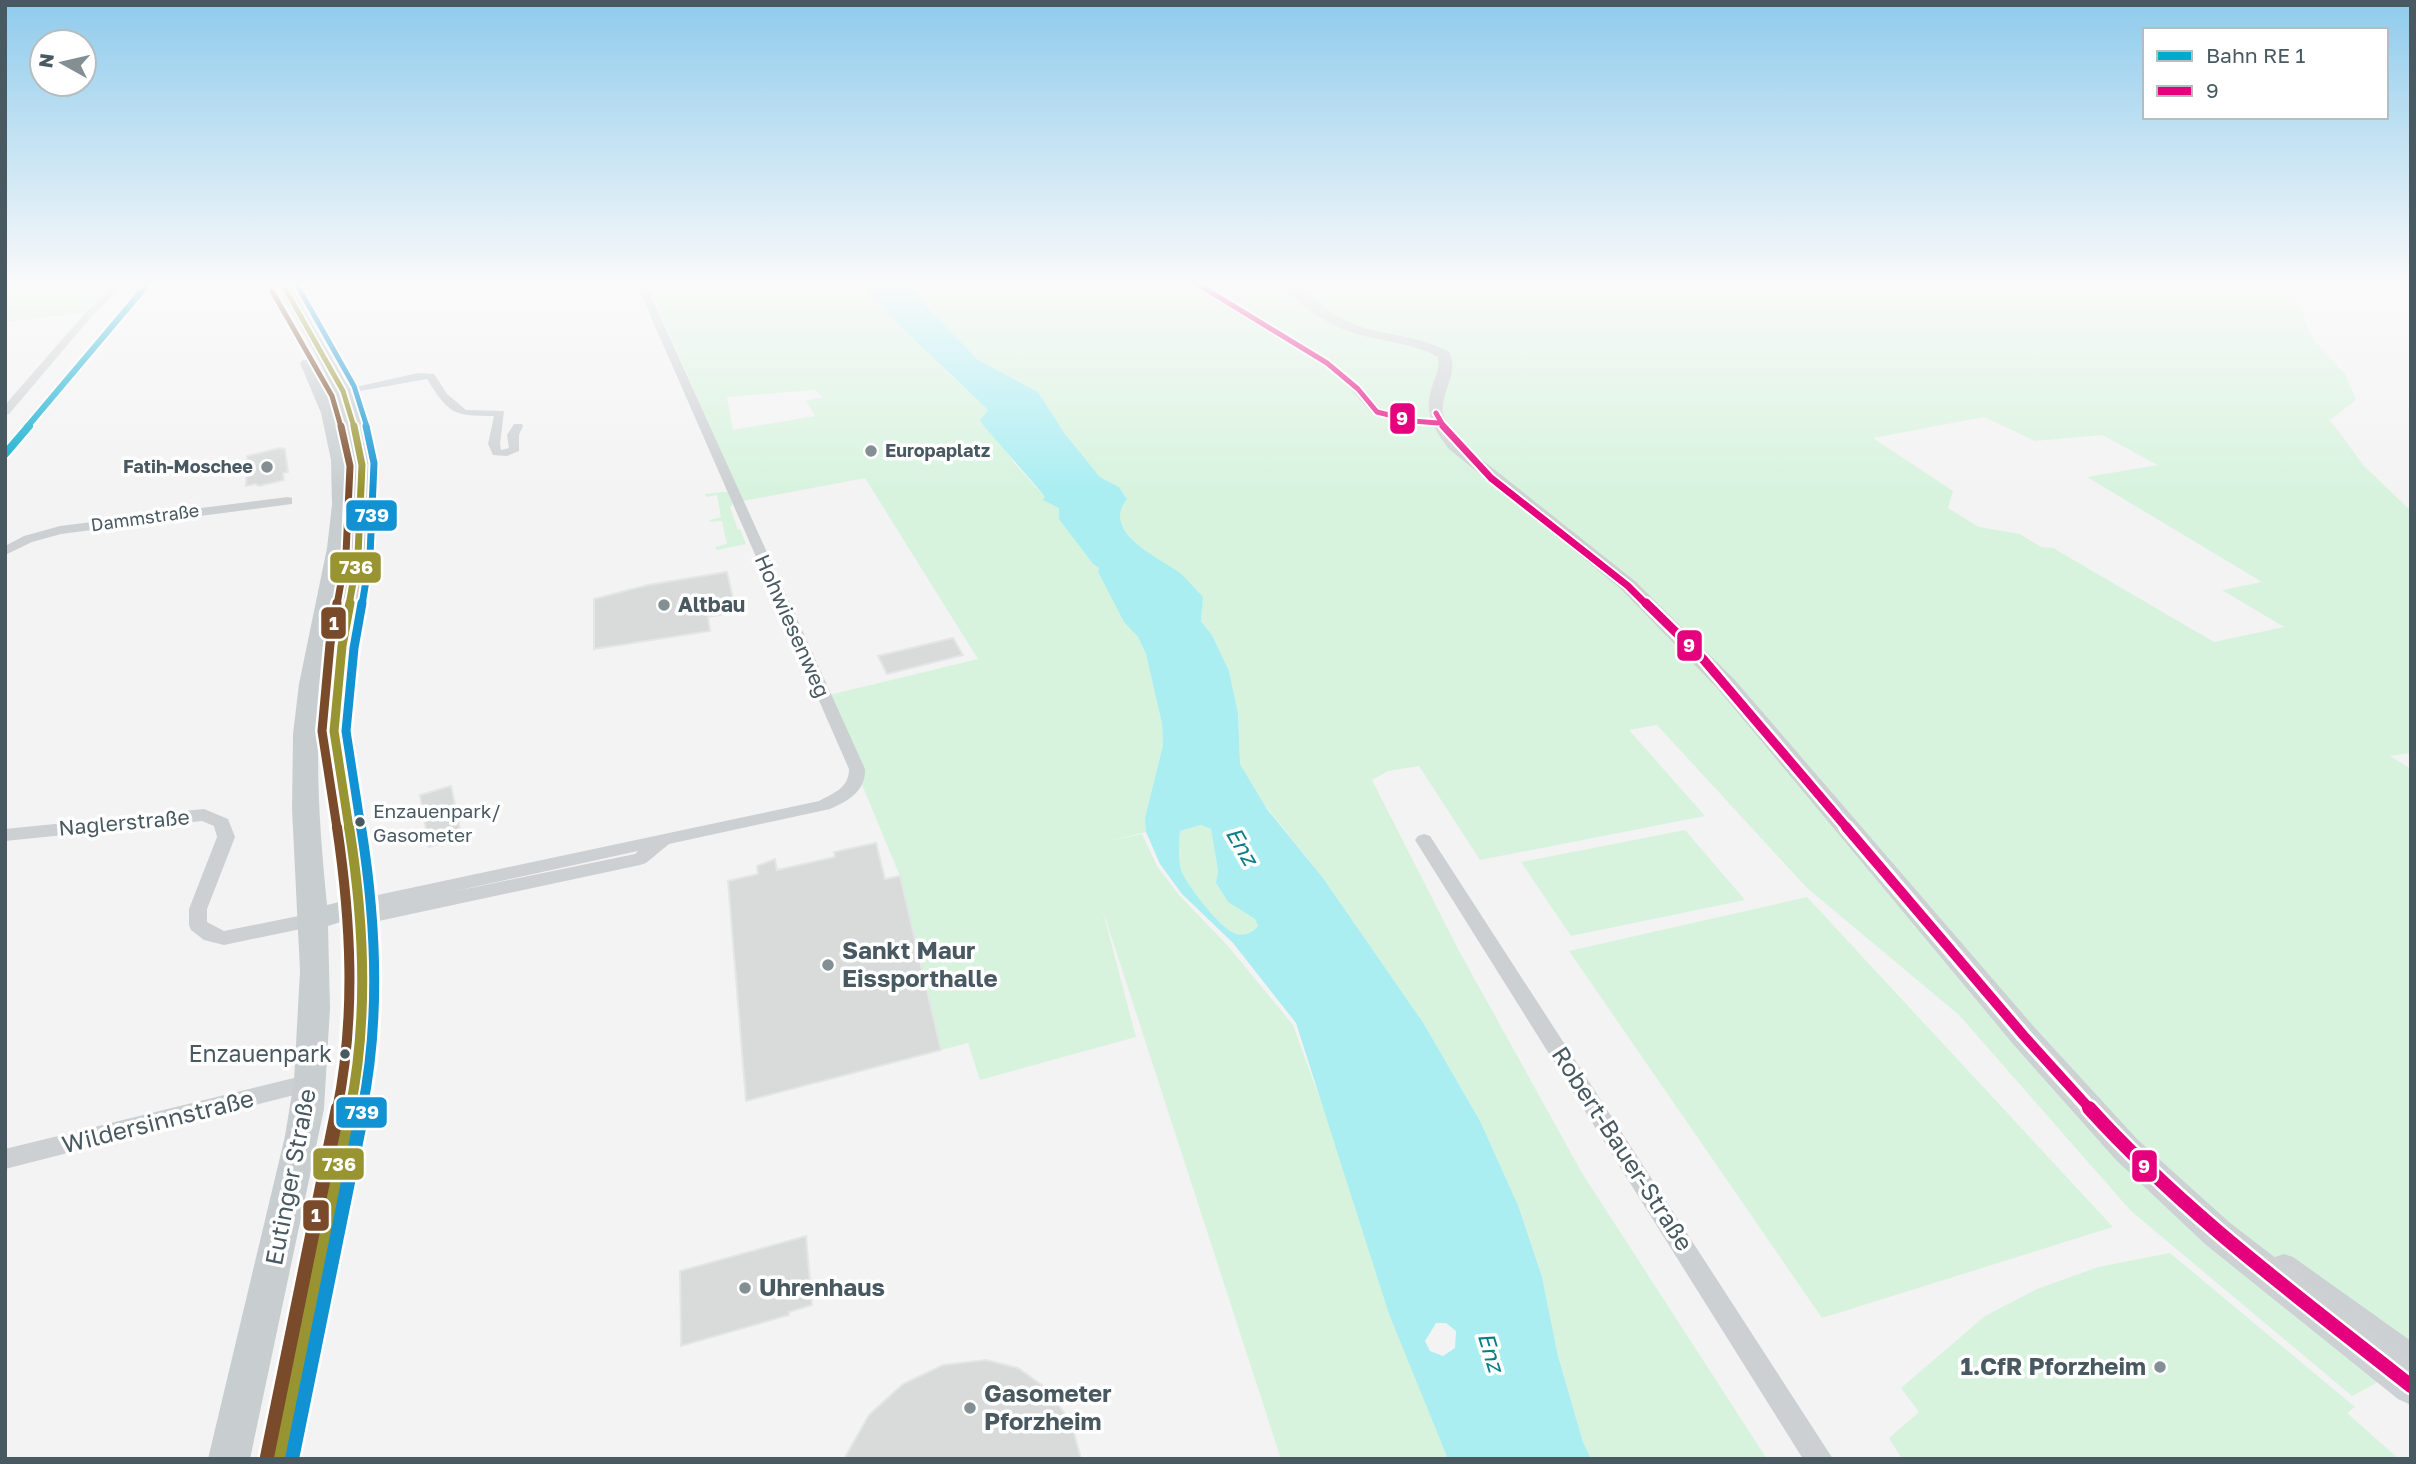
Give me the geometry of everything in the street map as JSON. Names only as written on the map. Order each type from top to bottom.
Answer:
[{"type":"main road","name":"Eutinger Straße","points":[[229,1459],[286,1214],[310,1083],[313,926],[304,792],[310,678],[338,556],[344,488],[334,421],[325,395],[303,353]]},
{"type":"main road","name":"Eutinger Straße","points":[[279,1459],[352,1099],[362,1017],[359,912],[352,846],[335,752],[334,706],[358,555],[362,485],[360,447],[343,391],[322,353]]},
{"type":"main road","points":[[1441,353],[1447,362],[1437,388],[1437,418],[1455,446],[1628,585],[1683,638],[1734,694],[2024,1037],[2127,1150],[2227,1242],[2411,1386]]},
{"type":"main road","points":[[310,678],[339,672]]},
{"type":"main road","points":[[313,926],[359,912]]},
{"type":"street","points":[[5,412],[55,353]]},
{"type":"street","name":"Hohwiesenweg","points":[[359,912],[640,859],[666,839],[824,805],[847,793],[855,783],[858,773],[672,353]]},
{"type":"street","points":[[1311,353],[1358,389],[1377,412],[1424,423],[1437,418]]},
{"type":"street","points":[[343,391],[430,376],[443,396],[463,413],[500,414],[494,444],[497,453],[507,453],[515,449],[513,435],[519,426]]},
{"type":"street","name":"Dammstraße","points":[[5,551],[28,539],[60,530],[288,501]]},
{"type":"street","name":"Naglerstraße","points":[[5,835],[162,818],[211,817],[222,822],[226,837],[198,909],[198,925],[211,935],[224,938],[313,926]]},
{"type":"street","name":"Robert-Bauer-Straße","points":[[1424,840],[1819,1459]]},
{"type":"street","name":"Wildersinnstraße","points":[[5,1159],[310,1083]]},
{"type":"street","points":[[2284,1265],[2411,1357]]},
{"type":"green space","points":[[678,353],[929,353],[988,410],[982,417],[1015,464],[1045,497],[1059,508],[1079,545],[1099,568],[1098,572],[1124,621],[1138,637],[1146,654],[1162,724],[1163,745],[1145,818],[1146,832],[1104,842],[1142,834],[1157,866],[1179,895],[1228,946],[1293,1025],[1451,1459],[1281,1459],[1102,908],[1136,1037],[980,1080],[968,1043],[941,1050],[900,876],[825,696],[978,659],[865,478],[743,501]],"holes":[[[815,390],[823,397],[806,401],[815,416],[733,430],[727,397]]]},
{"type":"green space","points":[[972,353],[2326,353],[2345,374],[2356,400],[2330,420],[2364,466],[2411,511],[2411,753],[2390,756],[2411,769],[2411,1372],[2405,1368],[2352,1396],[2131,1211],[1959,1015],[1807,888],[1657,725],[1629,730],[1705,816],[1480,860],[1419,766],[1388,771],[1372,780],[1458,949],[1582,1173],[1767,1459],[1591,1459],[1583,1442],[1558,1356],[1542,1277],[1518,1205],[1480,1121],[1424,1024],[1323,878],[1264,804],[1240,764],[1238,713],[1229,671],[1212,635],[1201,620],[1203,597],[1131,539],[1118,518],[1120,507],[1127,498],[1119,487],[1100,477],[1065,434],[1038,392],[978,360]],"holes":[[[1984,417],[2035,441],[2102,435],[2158,465],[2087,477],[2262,582],[2222,590],[2284,627],[2214,642],[2053,548],[2041,547],[2020,534],[1979,527],[1948,508],[1953,491],[1873,438]]]},
{"type":"green space","points":[[728,492],[733,504],[730,507],[746,544],[717,550],[715,547],[727,544],[722,521],[710,522],[721,517],[717,495],[706,497],[705,494]]},
{"type":"green space","points":[[1201,825],[1211,829],[1218,871],[1216,883],[1228,902],[1255,919],[1258,926],[1250,932],[1237,934],[1228,929],[1212,915],[1184,877],[1179,855],[1180,831]]},
{"type":"green space","points":[[1685,830],[1745,900],[1571,936],[1521,862]]},
{"type":"green space","points":[[1807,897],[2113,1227],[1822,1318],[1569,951]]},
{"type":"green space","points":[[2170,1253],[2355,1407],[2347,1413],[2399,1459],[1902,1459],[1889,1438],[1919,1412],[1901,1388],[1985,1316],[2037,1289],[2098,1267]]},
{"type":"water","name":"Enz","points":[[929,353],[972,353],[978,360],[1038,392],[1065,434],[1100,477],[1119,487],[1127,499],[1121,511],[1121,522],[1126,533],[1146,551],[1180,573],[1203,597],[1201,621],[1212,635],[1229,671],[1238,713],[1240,764],[1267,809],[1323,878],[1424,1024],[1480,1121],[1518,1205],[1542,1277],[1558,1356],[1583,1442],[1591,1459],[1448,1459],[1389,1314],[1296,1023],[1233,943],[1182,894],[1160,864],[1146,832],[1145,818],[1163,745],[1162,724],[1146,654],[1138,637],[1124,622],[1098,572],[1099,568],[1093,564],[1059,519],[1059,508],[1043,500],[1045,497],[1037,487],[983,425],[980,420],[988,410]],"holes":[[[1201,825],[1211,829],[1218,871],[1216,883],[1228,902],[1255,919],[1258,926],[1250,932],[1237,934],[1212,915],[1181,870],[1180,831]],[[1436,1323],[1446,1323],[1456,1331],[1455,1348],[1443,1356],[1430,1351],[1425,1341]]]},
{"type":"building","name":"Fatih-Moschee","points":[[285,449],[288,472],[283,473],[284,480],[246,486],[247,456]]},
{"type":"building","name":"Altbau","points":[[727,572],[736,612],[708,617],[710,631],[594,649],[594,599],[648,585]]},
{"type":"building","points":[[953,638],[963,655],[887,674],[878,656]]},
{"type":"building","points":[[451,786],[462,837],[429,847],[420,795]]},
{"type":"building","name":"Sankt Maur Eissporthalle","points":[[876,843],[885,879],[900,876],[941,1050],[746,1101],[728,881],[758,874],[757,866],[775,859],[777,870],[835,857],[834,852]]},
{"type":"building","name":"Uhrenhaus","points":[[806,1236],[812,1305],[789,1312],[789,1315],[681,1346],[680,1271]]},
{"type":"building","name":"Gasometer Pforzheim","points":[[986,1360],[1018,1368],[1050,1391],[1072,1425],[1081,1459],[844,1459],[869,1415],[903,1384],[943,1365]]},
{"type":"transit line","points":[[5,454],[90,353]]},
{"type":"transit line","name":"1","points":[[267,1457],[340,1097],[350,1016],[350,955],[340,848],[322,731],[330,644],[346,554],[350,466],[332,396],[308,353]]},
{"type":"transit line","name":"736","points":[[279,1459],[352,1099],[362,1017],[362,954],[352,846],[334,731],[342,646],[358,555],[362,465],[351,413],[343,391],[322,353]]},
{"type":"transit line","name":"739","points":[[292,1459],[364,1101],[374,1017],[374,953],[364,845],[346,731],[354,648],[370,556],[374,463],[363,410],[354,386],[336,353]]},
{"type":"transit line","name":"9","points":[[1311,353],[1358,389],[1377,412],[1413,421],[1438,423]]},
{"type":"transit line","name":"9","points":[[1436,413],[1446,432],[1491,478],[1628,586],[1703,659],[2024,1036],[2127,1150],[2217,1233],[2411,1386]]},
{"type":"place","name":"Europaplatz","points":[[871,451]]},
{"type":"place","name":"Fatih-Moschee","points":[[267,467]]},
{"type":"place","name":"Altbau","points":[[664,605]]},
{"type":"place","name":"Enzauenpark/ Gasometer","points":[[360,822]]},
{"type":"place","name":"Sankt Maur Eissporthalle","points":[[828,965]]},
{"type":"place","name":"Enzauenpark","points":[[345,1054]]},
{"type":"place","name":"Uhrenhaus","points":[[745,1288]]},
{"type":"place","name":"1.CfR Pforzheim","points":[[2160,1367]]},
{"type":"place","name":"Gasometer Pforzheim","points":[[970,1408]]}]
